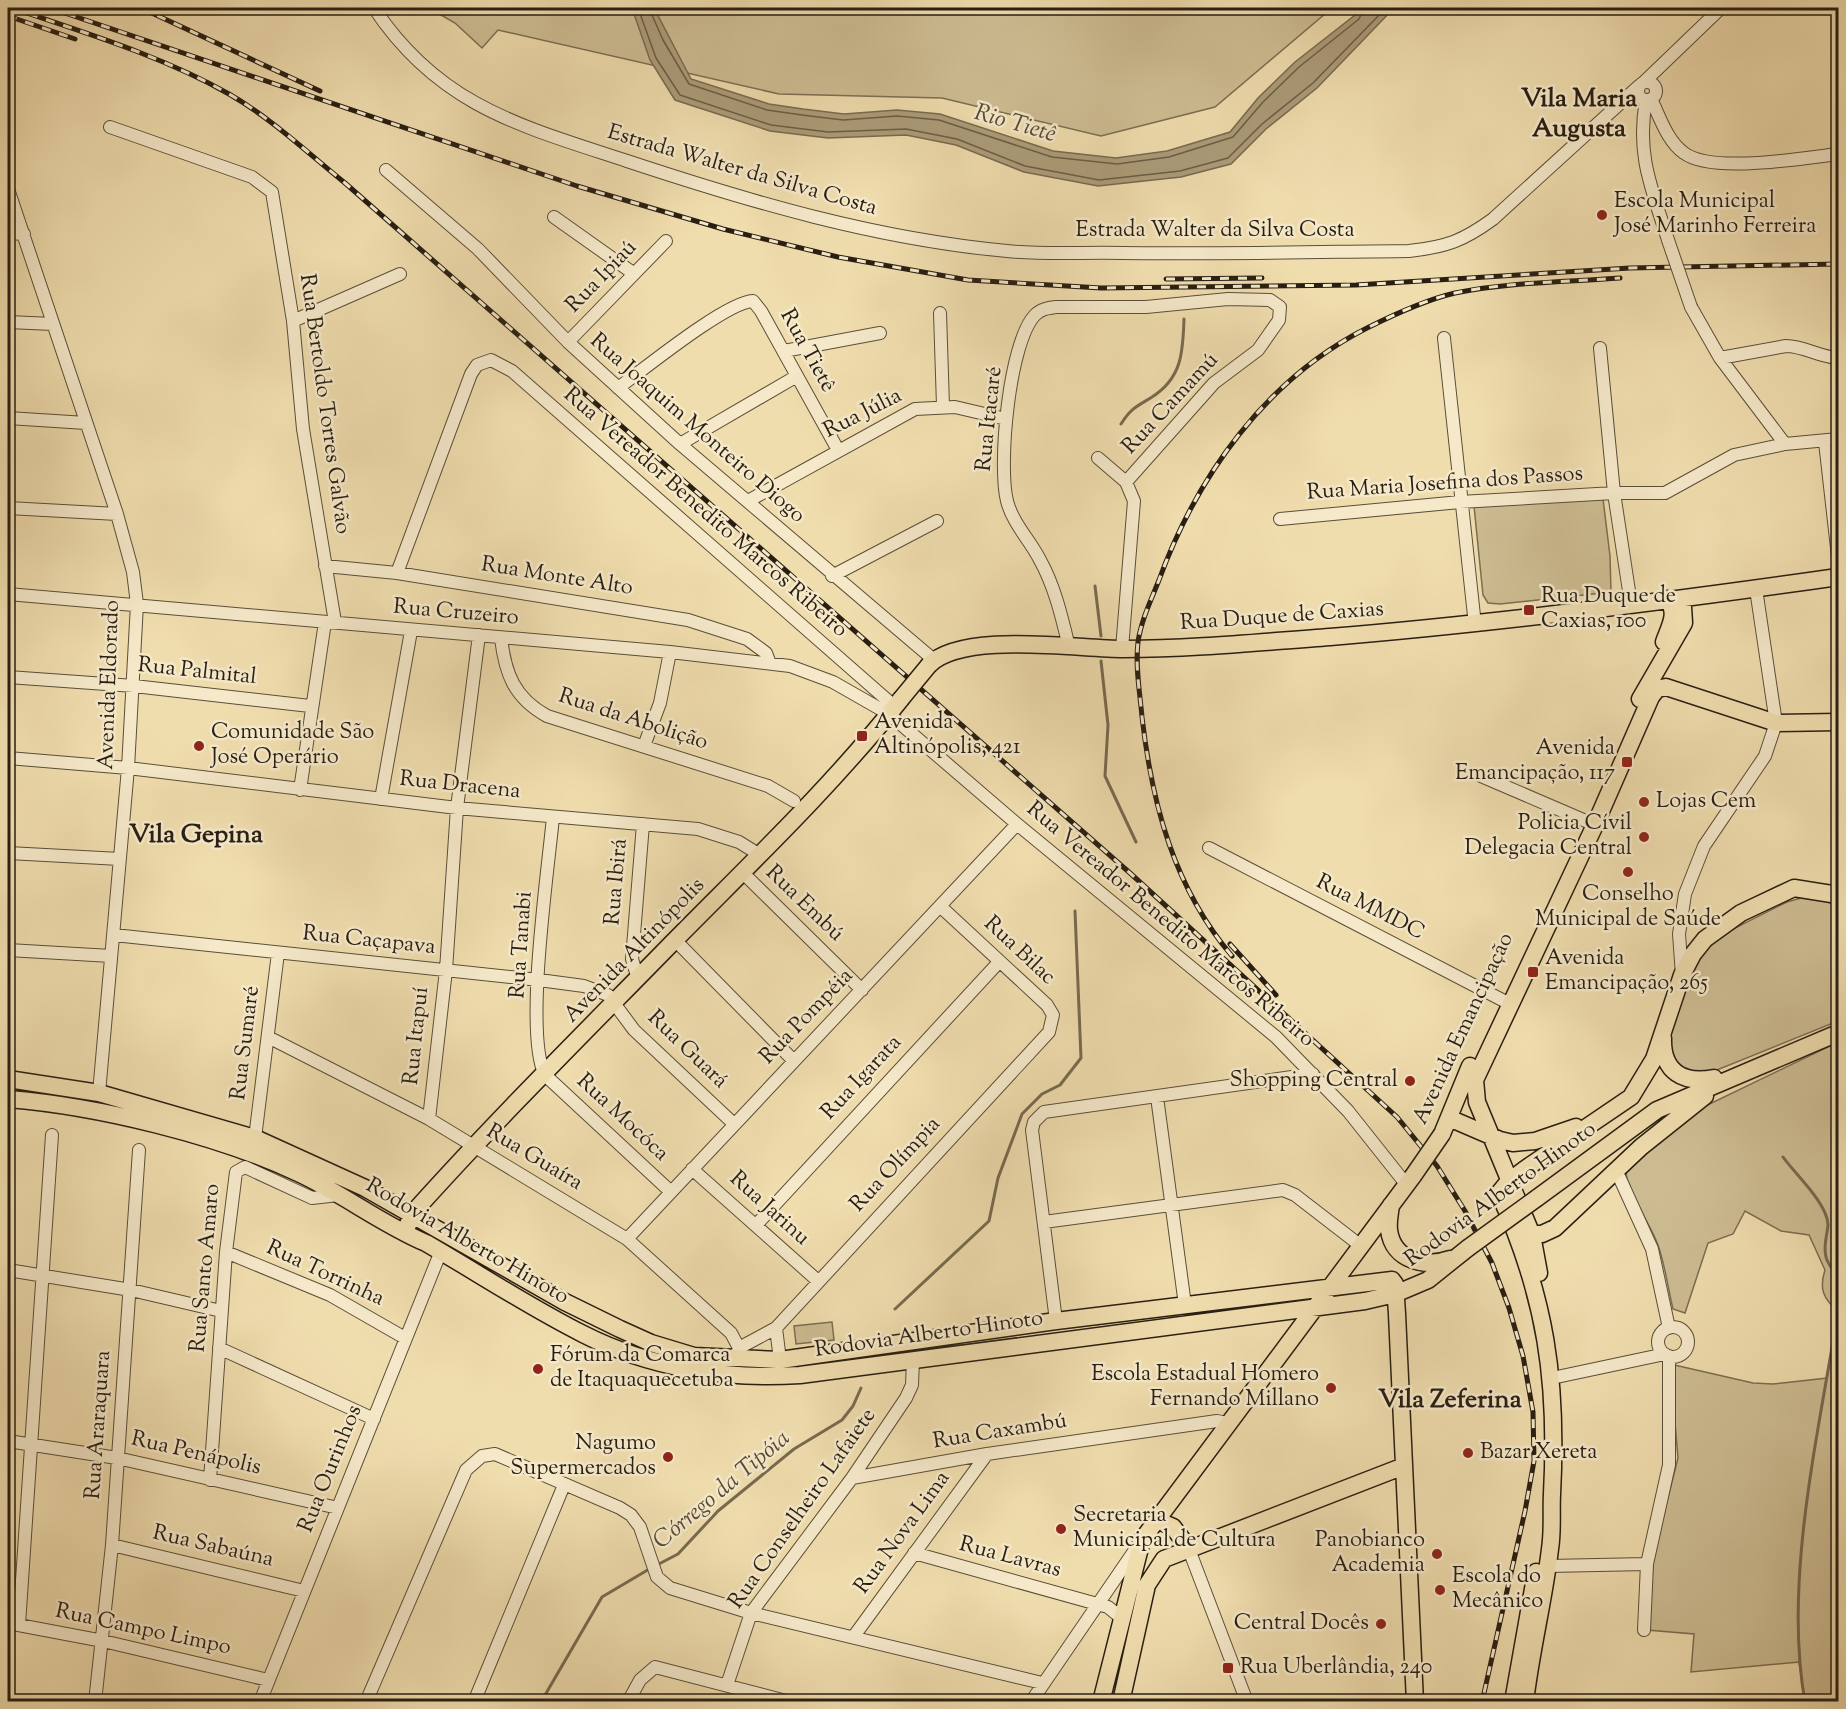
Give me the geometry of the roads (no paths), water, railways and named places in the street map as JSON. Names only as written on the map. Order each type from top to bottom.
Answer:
[{"type":"main road","name":"Rua Duque de Caxias","points":[[931,662],[949,653],[1003,644],[1122,649],[1246,643],[1475,625],[1839,577]]},
{"type":"main road","points":[[1667,599],[1683,607],[1698,596]]},
{"type":"main road","points":[[1651,678],[1674,614],[1667,599]]},
{"type":"main road","name":"Avenida Emancipação","points":[[1590,823],[1651,678],[1676,640],[1684,623],[1683,607]]},
{"type":"main road","points":[[1676,640],[1661,675],[1666,687],[1776,723],[1839,722]]},
{"type":"main road","points":[[895,706],[931,662]]},
{"type":"main road","name":"Avenida Emancipação","points":[[1490,1136],[1474,1094],[1478,1071],[1590,823],[1651,697],[1657,689],[1666,687]]},
{"type":"main road","name":"Avenida Altinópolis","points":[[405,1234],[411,1215],[473,1146],[743,873],[895,706]]},
{"type":"main road","points":[[1503,1188],[1525,1169],[1631,1097],[1644,1079],[1663,1034],[1682,975],[1693,954],[1705,939],[1741,913],[1794,888],[1836,895]]},
{"type":"main road","name":"Avenida Emancipação","points":[[1142,1540],[1315,1309],[1442,1134],[1466,1076],[1507,1003]]},
{"type":"main road","name":"Rodovia Alberto Hinoto","points":[[8,1099],[78,1108],[193,1136],[254,1154],[300,1174],[405,1234],[441,1251],[585,1335],[690,1369],[722,1376],[758,1378],[1315,1309],[1392,1287],[1428,1280],[1462,1252],[1657,1110],[1839,1033]]},
{"type":"main road","points":[[1663,1034],[1663,1052],[1666,1061],[1678,1075],[1697,1081],[1742,1073]]},
{"type":"main road","points":[[1524,1233],[1542,1234],[1555,1228],[1616,1170],[1688,1107],[1742,1073]]},
{"type":"main road","name":"Rodovia Alberto Hinoto","points":[[8,1079],[99,1093],[255,1138],[328,1170],[565,1302],[651,1343],[694,1356],[737,1353],[780,1360],[1185,1305],[1330,1288],[1392,1287]]},
{"type":"main road","points":[[1449,1118],[1500,1140],[1525,1143],[1594,1121]]},
{"type":"main road","points":[[1490,1136],[1503,1188],[1524,1233],[1542,1311],[1552,1378],[1555,1436],[1552,1531],[1525,1701]]},
{"type":"main road","points":[[1525,1169],[1522,1187],[1535,1215],[1540,1221],[1555,1228]]},
{"type":"main road","points":[[1391,1204],[1389,1230],[1406,1256],[1424,1264],[1434,1264],[1462,1252]]},
{"type":"main road","points":[[441,1251],[444,1246],[452,1242],[495,1267],[511,1272]]},
{"type":"main road","points":[[1392,1287],[1404,1466],[1415,1701]]},
{"type":"main road","points":[[1121,1701],[1147,1585],[1164,1559],[1188,1547],[1404,1466]]},
{"type":"main road","points":[[1513,1701],[1524,1626],[1551,1510]]},
{"type":"main road","points":[[1157,1520],[1173,1527],[1188,1547]]},
{"type":"main road","points":[[1142,1540],[1153,1554],[1164,1559]]},
{"type":"main road","points":[[1101,1701],[1142,1540]]},
{"type":"street","name":"Estrada Walter da Silva Costa","points":[[374,8],[410,55],[435,77],[473,103],[506,120],[648,168],[791,212],[878,233],[1010,252],[1409,251],[1441,248],[1468,237],[1493,219],[1617,106],[1646,92]]},
{"type":"street","points":[[1721,8],[1666,60],[1646,92],[1641,136],[1642,154],[1691,307],[1720,358],[1785,444]]},
{"type":"street","points":[[1646,92],[1672,141],[1685,154],[1704,161],[1729,164],[1839,154]]},
{"type":"street","name":"Rua Bertoldo Torres Galvão","points":[[110,127],[252,177],[272,192],[293,321],[303,429],[325,566],[330,622]]},
{"type":"street","name":"Rua Joaquim Monteiro Diogo","points":[[386,170],[478,249],[568,342],[680,444],[931,662]]},
{"type":"street","name":"Avenida Eldorado","points":[[8,189],[117,514],[133,572],[137,604],[128,768],[99,1093]]},
{"type":"street","points":[[554,217],[633,273]]},
{"type":"street","points":[[8,233],[24,234]]},
{"type":"street","name":"Rua Ipiaú","points":[[568,342],[666,241]]},
{"type":"street","points":[[293,321],[400,274]]},
{"type":"street","name":"Rua Itacaré","points":[[1070,647],[1041,561],[1013,519],[1007,502],[1002,464],[1006,419],[1015,366],[1031,322],[1036,314],[1056,307],[1146,307],[1251,299],[1270,300],[1280,307]]},
{"type":"street","name":"Rua Tietê","points":[[618,388],[738,305],[748,302],[757,304],[838,450]]},
{"type":"street","name":"Rua Camamú","points":[[1122,649],[1134,516],[1134,501],[1126,482],[1214,383],[1258,350],[1279,320],[1280,307]]},
{"type":"street","points":[[940,313],[943,406]]},
{"type":"street","points":[[8,322],[53,324]]},
{"type":"street","points":[[784,351],[879,333]]},
{"type":"street","points":[[1444,338],[1475,625]]},
{"type":"street","points":[[1720,358],[1786,346],[1796,346],[1823,357],[1839,358]]},
{"type":"street","points":[[1600,348],[1614,493],[1631,603]]},
{"type":"street","name":"Rua Vereador Benedito Marcos Ribeiro","points":[[396,573],[471,374],[477,365],[484,362],[497,362],[512,370],[895,706],[1017,824],[1245,1011],[1313,1074],[1409,1180]]},
{"type":"street","points":[[680,444],[797,376]]},
{"type":"street","name":"Rua Júlia","points":[[748,501],[915,409],[943,406],[1006,419]]},
{"type":"street","points":[[8,418],[86,423]]},
{"type":"street","name":"Rua Maria Josefina dos Passos","points":[[1280,519],[1460,502],[1614,493],[1665,493],[1734,455],[1785,444],[1839,439]]},
{"type":"street","points":[[1825,442],[1839,557]]},
{"type":"street","points":[[1098,458],[1126,482]]},
{"type":"street","points":[[8,508],[117,514]]},
{"type":"street","points":[[832,576],[937,521]]},
{"type":"street","name":"Rua Monte Alto","points":[[325,566],[396,573],[688,620],[747,639],[766,653],[769,661]]},
{"type":"street","points":[[1682,975],[1679,934],[1685,894],[1704,846],[1764,756],[1776,723],[1756,589]]},
{"type":"street","name":"Rua Cruzeiro","points":[[8,594],[769,661],[811,672],[895,706]]},
{"type":"street","points":[[300,790],[310,706],[330,622]]},
{"type":"street","points":[[381,799],[411,631]]},
{"type":"street","name":"Rua Itapuí","points":[[429,1119],[446,970],[458,808],[479,635]]},
{"type":"street","name":"Rua da Abolição","points":[[501,638],[504,665],[510,682],[535,709],[547,716],[768,786],[794,801]]},
{"type":"street","points":[[644,746],[660,703],[670,652]]},
{"type":"street","name":"Rua Palmital","points":[[8,677],[134,686],[310,706]]},
{"type":"street","name":"Rua Dracena","points":[[8,758],[128,768],[458,808],[719,833],[760,855]]},
{"type":"street","points":[[1481,776],[1590,823]]},
{"type":"street","name":"Rua Tanabi","points":[[545,1075],[537,1047],[539,980],[553,817]]},
{"type":"street","name":"Rua Ibirá","points":[[638,979],[632,959],[643,824]]},
{"type":"street","name":"Rua Pompéia","points":[[627,1239],[1017,824]]},
{"type":"street","name":"Rua MMDC","points":[[1209,848],[1507,1003]]},
{"type":"street","points":[[8,853],[120,859]]},
{"type":"street","name":"Rua Embú","points":[[743,873],[862,990]]},
{"type":"street","name":"Rua Bilac","points":[[941,907],[1047,1005],[1053,1015],[1049,1032]]},
{"type":"street","name":"Rua Caçapava","points":[[114,935],[539,980],[598,989],[615,1004]]},
{"type":"street","points":[[675,940],[794,1061]]},
{"type":"street","points":[[8,950],[111,956]]},
{"type":"street","name":"Rua Sumaré","points":[[255,1138],[278,952]]},
{"type":"street","name":"Rua Igarata","points":[[757,1224],[999,962]]},
{"type":"street","name":"Rua Guará","points":[[615,1004],[634,1030],[734,1124]]},
{"type":"street","name":"Rua Olímpia","points":[[737,1353],[776,1328],[1049,1032]]},
{"type":"street","name":"Rua Guaíra","points":[[268,1037],[429,1119],[627,1239],[723,1324],[737,1353]]},
{"type":"street","points":[[1056,1321],[1032,1130],[1034,1122],[1044,1112],[1313,1074]]},
{"type":"street","name":"Rua Mocóca","points":[[545,1075],[671,1192]]},
{"type":"street","points":[[1157,1097],[1185,1305]]},
{"type":"street","points":[[14,1624],[31,1444],[52,1135]]},
{"type":"street","name":"Rua Araraquara","points":[[95,1701],[112,1545],[139,1150]]},
{"type":"street","name":"Rua Santo Amaro","points":[[210,1480],[221,1311],[234,1179],[239,1168],[245,1167],[312,1198],[338,1195]]},
{"type":"street","name":"Rua Jarinu","points":[[692,1169],[757,1224],[818,1281]]},
{"type":"street","points":[[1616,1170],[1652,1249],[1669,1328]]},
{"type":"street","points":[[1044,1222],[1283,1190],[1294,1194],[1361,1246]]},
{"type":"street","name":"Rua Ourinhos","points":[[260,1701],[441,1251]]},
{"type":"street","name":"Rua Torrinha","points":[[226,1252],[330,1295],[405,1338]]},
{"type":"street","points":[[8,1270],[131,1290],[221,1311]]},
{"type":"street","points":[[776,1328],[780,1360]]},
{"type":"street","points":[[1552,1378],[1667,1355],[1683,1353],[1688,1344],[1683,1330],[1669,1328],[1661,1333],[1658,1342],[1667,1355],[1669,1465],[1647,1564],[1644,1630]]},
{"type":"street","points":[[219,1348],[374,1419]]},
{"type":"street","name":"Rua Conselheiro Lafaiete","points":[[727,1685],[751,1613],[852,1478],[906,1398],[912,1385],[913,1360]]},
{"type":"street","name":"Rua Caxambú","points":[[852,1478],[987,1454],[1216,1422],[1227,1424]]},
{"type":"street","name":"Rua Penápolis","points":[[8,1441],[117,1458],[338,1508]]},
{"type":"street","points":[[366,1701],[460,1480],[472,1462],[482,1456],[495,1454],[632,1515],[640,1527],[657,1577],[670,1588],[751,1613],[1042,1683]]},
{"type":"street","name":"Rua Nova Lima","points":[[854,1636],[987,1454]]},
{"type":"street","points":[[474,1701],[564,1485]]},
{"type":"street","points":[[1031,1701],[1142,1540]]},
{"type":"street","name":"Rua Sabaúna","points":[[112,1545],[304,1590]]},
{"type":"street","points":[[1188,1547],[1246,1701]]},
{"type":"street","name":"Rua Lavras","points":[[914,1553],[1076,1597],[1114,1611],[1121,1623]]},
{"type":"street","points":[[1548,1566],[1647,1564]]},
{"type":"street","name":"Rua Campo Limpo","points":[[14,1624],[103,1641],[268,1680]]},
{"type":"street","points":[[628,1701],[640,1680],[655,1667],[790,1701]]},
{"type":"water","points":[[632,8],[654,8],[691,79],[769,104],[844,114],[897,110],[940,114],[1053,151],[1116,158],[1167,151],[1230,132],[1258,98],[1295,62],[1355,15],[1359,8],[1394,8],[1317,88],[1266,129],[1231,164],[1181,177],[1098,186],[1024,172],[956,145],[906,135],[828,138],[770,131],[675,100],[650,60]]},
{"type":"waterway","name":"Córrego da Tipóia","points":[[1121,424],[1134,408],[1162,390],[1175,373],[1183,342],[1184,319]]},
{"type":"waterway","name":"Córrego da Tipóia","points":[[1095,586],[1101,636]]},
{"type":"waterway","name":"Córrego da Tipóia","points":[[1101,661],[1108,725],[1105,776],[1136,842]]},
{"type":"waterway","points":[[895,1309],[989,1221],[998,1178],[1022,1114],[1042,1094],[1060,1085],[1081,1058],[1075,911]]},
{"type":"waterway","points":[[1783,1157],[1817,1199],[1827,1217],[1825,1253],[1838,1282]]},
{"type":"waterway","points":[[1805,1702],[1799,1655],[1798,1607],[1801,1557],[1813,1456],[1838,1311]]},
{"type":"waterway","name":"Córrego da Tipóia","points":[[657,1565],[678,1554],[718,1511],[794,1449],[842,1420],[853,1406],[861,1388]]},
{"type":"waterway","name":"Córrego da Tipóia","points":[[541,1702],[602,1597],[651,1568]]},
{"type":"railway","points":[[12,8],[123,46],[203,80],[245,103],[289,136],[1130,873],[1397,1117],[1437,1166],[1465,1211],[1492,1263],[1509,1308],[1523,1356],[1533,1412],[1534,1461],[1482,1702]]},
{"type":"railway","points":[[50,8],[577,186],[723,229],[838,257],[968,280],[1101,288],[1356,285],[1630,268],[1838,264]]},
{"type":"railway","points":[[141,8],[320,91]]},
{"type":"railway","points":[[8,16],[75,39]]},
{"type":"railway","points":[[1166,279],[1262,278]]},
{"type":"railway","points":[[1232,956],[1212,930],[1195,902],[1169,844],[1152,781],[1138,680],[1139,634],[1175,541],[1193,504],[1239,434],[1267,403],[1297,374],[1331,349],[1367,328],[1433,299],[1475,289],[1516,284],[1620,278]]},
{"type":"railway","points":[[1230,944],[1276,995]]},
{"type":"place","name":"Escola Municipal José Marinho Ferreira","points":[[1602,215]]},
{"type":"place","name":"Rua Duque de Caxias, 100","points":[[1529,610]]},
{"type":"place","name":"Avenida Altinópolis, 421","points":[[862,736]]},
{"type":"place","name":"Comunidade São José Operário","points":[[199,746]]},
{"type":"place","name":"Avenida Emancipação, 117","points":[[1627,762]]},
{"type":"place","name":"Lojas Cem","points":[[1644,802]]},
{"type":"place","name":"Policia Cívil Delegacia Central","points":[[1644,837]]},
{"type":"place","name":"Conselho Municipal de Saúde","points":[[1628,872]]},
{"type":"place","name":"Avenida Emancipação, 265","points":[[1533,972]]},
{"type":"place","name":"Shopping Central","points":[[1410,1081]]},
{"type":"place","name":"Fórum da Comarca de Itaquaquecetuba","points":[[538,1369]]},
{"type":"place","name":"Escola Estadual Homero Fernando Millano","points":[[1331,1388]]},
{"type":"place","name":"Bazar Xereta","points":[[1468,1453]]},
{"type":"place","name":"Nagumo Supermercados","points":[[668,1457]]},
{"type":"place","name":"Secretaria Municipal de Cultura","points":[[1061,1529]]},
{"type":"place","name":"Panobianco Academia","points":[[1437,1554]]},
{"type":"place","name":"Escola do Mecânico","points":[[1440,1590]]},
{"type":"place","name":"Central Docês","points":[[1381,1624]]},
{"type":"place","name":"Rua Uberlândia, 240","points":[[1228,1668]]},
{"type":"district","name":"Vila Maria Augusta","points":[[1579,114]]},
{"type":"district","name":"Vila Gepina","points":[[196,835]]},
{"type":"district","name":"Vila Zeferina","points":[[1450,1400]]},
{"type":"water label","name":"Rio Tietê","points":[[1015,124]]}]
